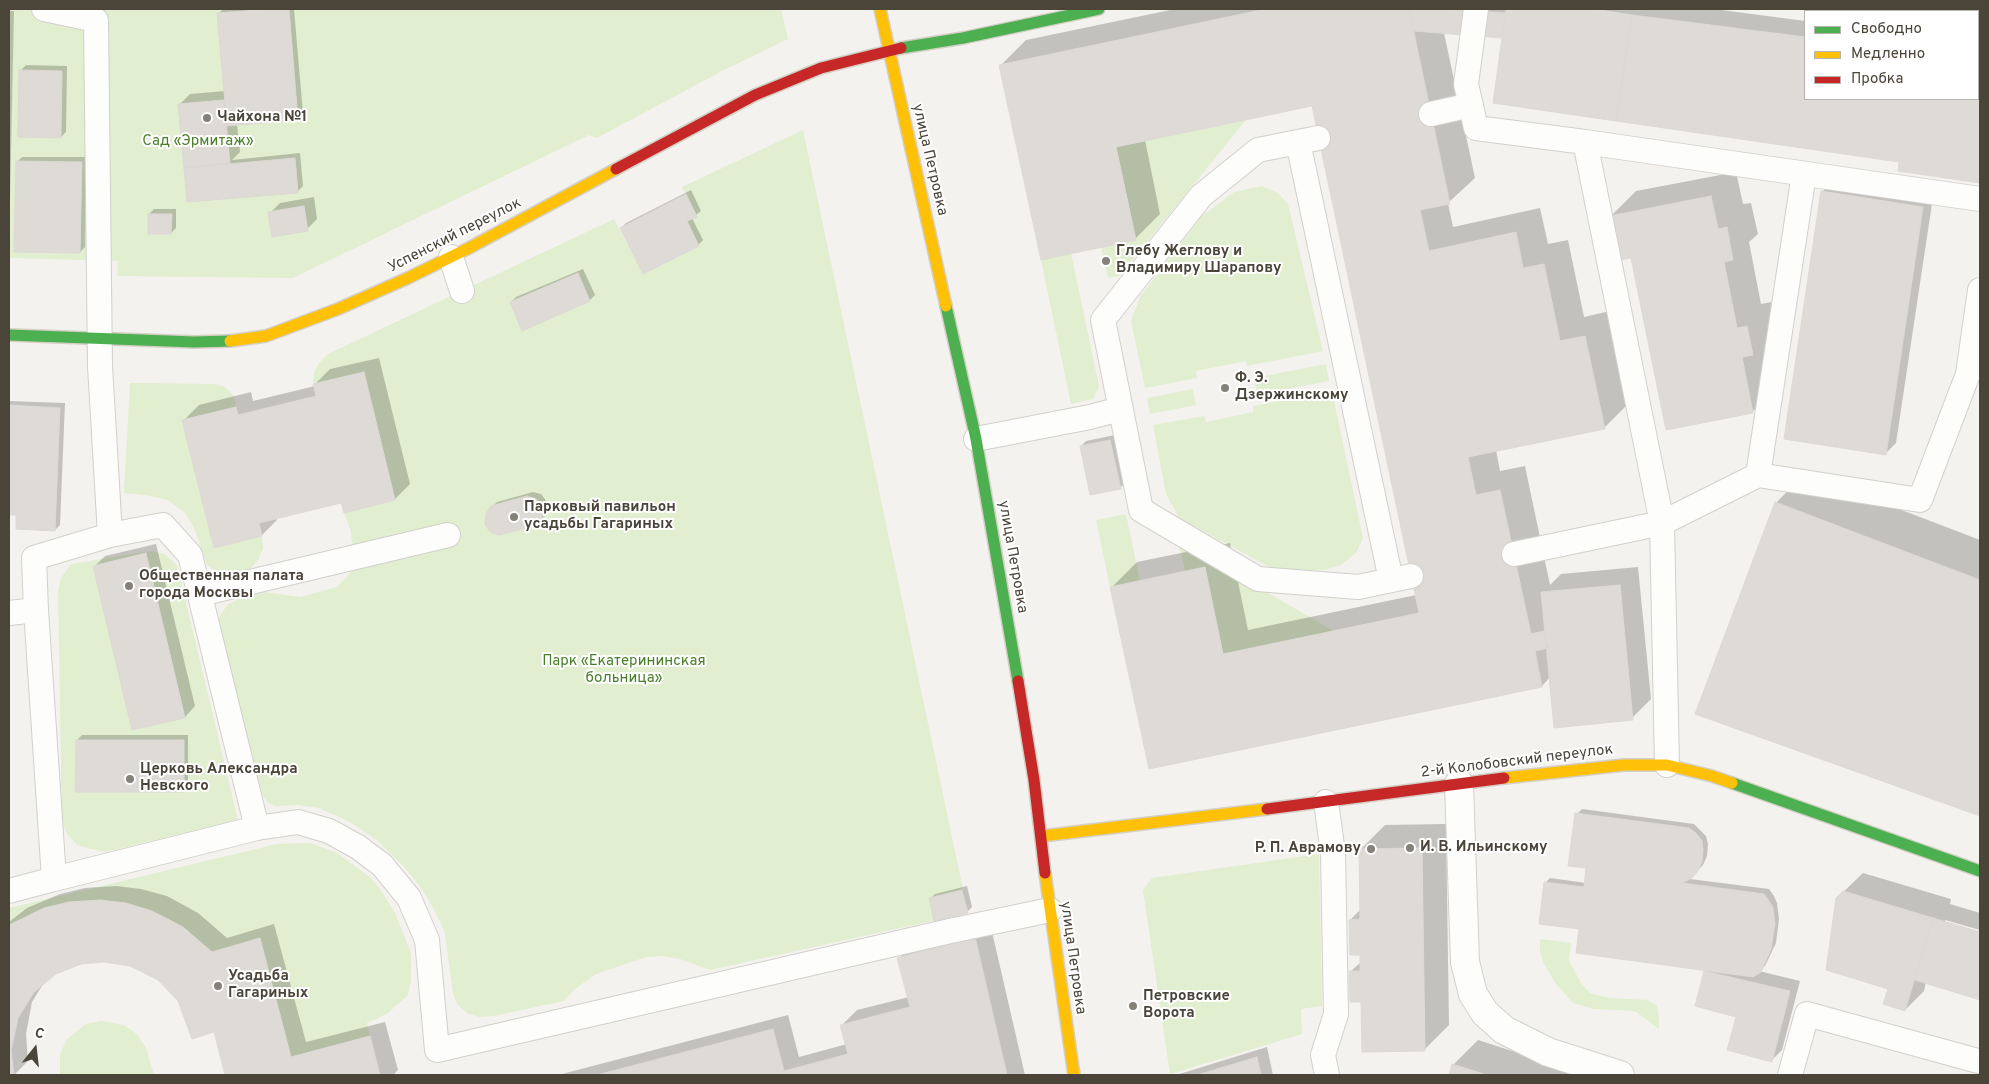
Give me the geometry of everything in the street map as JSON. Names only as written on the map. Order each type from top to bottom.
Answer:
[{"type":"street","name":"улица Петровка","points":[[880,9],[976,439],[1006,609],[1042,836],[1050,910],[1074,1075]]},
{"type":"street","name":"Успенский переулок","points":[[9,335],[194,342],[235,341],[266,336],[338,309],[408,278],[756,95],[820,68],[888,50],[963,38],[1099,9]]},
{"type":"street","name":"2-й Колобовский переулок","points":[[1042,836],[1624,764],[1667,765],[1712,776],[1980,871]]},
{"type":"street","points":[[1459,784],[1466,962],[1473,994],[1485,1013],[1504,1030],[1548,1052],[1620,1075]]},
{"type":"lane","points":[[44,9],[96,20],[101,390],[110,535]]},
{"type":"lane","points":[[1476,9],[1466,84],[1476,128],[1980,199]]},
{"type":"lane","points":[[1431,114],[1471,105]]},
{"type":"lane","points":[[1308,140],[1401,578],[1358,587],[1258,579],[1141,510],[1120,409],[1103,320],[1201,196],[1258,150],[1308,140]]},
{"type":"lane","points":[[1585,142],[1662,523],[1667,765]]},
{"type":"lane","points":[[1758,476],[1804,174]]},
{"type":"lane","points":[[451,257],[462,291]]},
{"type":"lane","points":[[1514,554],[1662,523],[1758,476],[1920,500],[1968,374],[1980,290]]},
{"type":"lane","points":[[976,439],[1090,417],[1120,409]]},
{"type":"lane","points":[[54,880],[34,558],[110,535],[163,526],[190,555],[257,828]]},
{"type":"lane","points":[[200,594],[448,535]]},
{"type":"lane","points":[[9,613],[36,610]]},
{"type":"lane","points":[[1326,802],[1333,853],[1336,1014],[1323,1055],[1327,1075]]},
{"type":"lane","points":[[9,891],[257,828],[298,822],[329,831],[358,847],[382,865],[409,898],[427,940],[437,1050],[950,931],[1050,910]]},
{"type":"lane","points":[[1790,1075],[1807,1014],[1978,1061]]},
{"type":"green space","name":"Сад «Эрмитаж»","points":[[9,9],[781,9],[788,39],[722,71],[597,138],[589,135],[293,278],[117,276],[118,261],[9,258]]},
{"type":"green space","points":[[1246,120],[1119,276],[1108,278],[1101,247],[1136,240],[1116,147]]},
{"type":"green space","name":"Парк «Екатерининская больница»","points":[[803,130],[968,913],[710,970],[680,959],[662,956],[646,957],[596,974],[575,989],[564,1001],[494,1016],[479,1017],[467,1013],[458,1005],[453,994],[445,933],[422,889],[405,868],[378,841],[350,822],[319,808],[297,805],[276,806],[268,803],[263,796],[219,632],[219,618],[227,605],[241,598],[265,592],[300,597],[337,587],[354,569],[351,531],[344,513],[395,500],[364,372],[313,384],[314,372],[319,363],[328,354],[614,219],[643,273],[699,246],[687,221],[697,216],[682,187]]},
{"type":"green space","points":[[1262,186],[1278,193],[1288,204],[1323,351],[1247,366],[1246,361],[1196,371],[1197,378],[1145,388],[1131,321],[1140,297],[1201,217],[1234,192]]},
{"type":"green space","points":[[1071,253],[1099,386],[1093,399],[1071,404],[1041,260]]},
{"type":"green space","points":[[1326,364],[1329,381],[1257,395],[1254,378]]},
{"type":"green space","points":[[130,383],[215,384],[225,387],[234,396],[236,407],[183,420],[214,548],[262,536],[263,548],[258,560],[249,571],[237,577],[222,576],[207,565],[194,528],[186,514],[168,500],[124,493]]},
{"type":"green space","points":[[1193,389],[1196,405],[1150,414],[1147,398]]},
{"type":"green space","points":[[1332,391],[1363,538],[1356,553],[1341,565],[1324,570],[1275,570],[1179,518],[1166,494],[1153,425],[1204,416],[1206,422],[1253,412],[1253,406]]},
{"type":"green space","points":[[1126,514],[1140,581],[1110,587],[1096,520]]},
{"type":"green space","points":[[1178,541],[1334,631],[1223,654],[1205,567],[1185,571]]},
{"type":"green space","points":[[151,551],[165,554],[177,565],[238,820],[106,852],[77,845],[67,834],[62,821],[58,591],[61,578],[71,564]],"holes":[[[146,553],[185,717],[133,730],[93,566]],[[76,740],[184,740],[184,792],[75,792]]]},
{"type":"green space","points":[[311,843],[337,853],[371,878],[395,913],[411,953],[411,981],[408,995],[388,1013],[367,1023],[370,1036],[291,1057],[259,938],[212,952],[183,927],[152,911],[126,903],[44,908],[9,925],[9,908],[277,844]]},
{"type":"green space","points":[[1319,854],[1322,1006],[1301,1009],[1302,1034],[1170,1074],[1143,890],[1152,878]]},
{"type":"green space","points":[[1540,939],[1571,943],[1569,961],[1581,983],[1590,993],[1610,998],[1648,1000],[1657,1006],[1659,1029],[1635,1011],[1594,1009],[1573,1003],[1556,984],[1544,964],[1540,951]]},
{"type":"green space","points":[[101,1021],[124,1025],[137,1034],[146,1048],[154,1075],[60,1075],[60,1054],[67,1039],[86,1024]]},
{"type":"building","points":[[289,9],[298,120],[227,126],[217,13]]},
{"type":"building","points":[[1266,9],[1409,9],[1450,204],[1420,210],[1429,251],[1516,232],[1523,268],[1544,264],[1560,341],[1585,336],[1605,429],[1468,457],[1476,495],[1500,490],[1531,634],[1544,631],[1548,648],[1535,651],[1542,687],[1149,769],[1110,587],[1205,567],[1223,654],[1419,613],[1312,106],[1116,147],[1136,240],[1041,260],[999,65]]},
{"type":"building","points":[[1409,9],[1506,13],[1502,38],[1414,31]]},
{"type":"building","points":[[1506,9],[1593,9],[1632,15],[1616,121],[1493,103]]},
{"type":"building","points":[[1632,15],[1804,37],[1804,100],[1979,100],[1980,60],[1980,183],[1898,171],[1899,162],[1616,121]]},
{"type":"building","points":[[19,70],[62,71],[61,138],[18,137]]},
{"type":"building","points":[[224,100],[230,163],[184,168],[178,104]]},
{"type":"building","points":[[295,158],[298,193],[187,202],[184,168]]},
{"type":"building","points":[[16,161],[82,162],[80,253],[14,252]]},
{"type":"building","points":[[1821,191],[1923,207],[1886,455],[1784,439]]},
{"type":"building","points":[[686,194],[697,217],[687,221],[699,246],[643,274],[620,228]]},
{"type":"building","points":[[1711,196],[1718,229],[1727,227],[1733,260],[1724,262],[1737,328],[1747,326],[1753,355],[1742,357],[1753,413],[1666,430],[1631,258],[1619,260],[1610,216]]},
{"type":"building","points":[[304,206],[308,231],[272,237],[268,212]]},
{"type":"building","points":[[148,214],[172,214],[171,234],[148,234]]},
{"type":"building","points":[[578,273],[590,301],[522,331],[510,302]]},
{"type":"building","points":[[364,372],[395,500],[344,513],[341,503],[259,523],[262,536],[214,548],[182,420],[236,407],[238,415],[316,396],[313,384]]},
{"type":"building","points":[[9,405],[60,408],[55,531],[16,529],[16,515],[9,515]]},
{"type":"building","points":[[1110,440],[1121,489],[1090,495],[1080,446]]},
{"type":"building","name":"Парковый павильон усадьбы Гагариных","points":[[527,496],[536,499],[543,507],[541,520],[535,526],[499,535],[490,532],[485,524],[486,514],[491,506]]},
{"type":"building","points":[[1775,502],[1980,580],[1980,816],[1695,714]]},
{"type":"building","points":[[146,553],[185,718],[132,730],[93,566]]},
{"type":"building","points":[[1620,585],[1633,720],[1554,728],[1541,592]]},
{"type":"building","name":"Церковь Александра Невского","points":[[76,740],[184,740],[184,792],[75,792]]},
{"type":"building","points":[[1575,813],[1689,828],[1696,833],[1702,841],[1702,862],[1692,878],[1682,883],[1764,894],[1773,908],[1775,924],[1771,949],[1761,972],[1753,977],[1576,953],[1579,929],[1539,924],[1544,882],[1584,887],[1586,868],[1568,866]]},
{"type":"building","points":[[1422,848],[1425,1051],[1362,1052],[1361,1002],[1350,1002],[1349,971],[1360,971],[1360,955],[1350,955],[1349,920],[1360,919],[1359,849]]},
{"type":"building","points":[[962,890],[968,913],[934,921],[929,898]]},
{"type":"building","points":[[1843,891],[1933,918],[1905,1011],[1883,1004],[1888,989],[1826,970],[1836,898]]},
{"type":"building","name":"Усадьба Гагариных","points":[[100,900],[126,903],[152,911],[183,927],[212,952],[260,938],[291,1057],[370,1036],[380,1075],[225,1075],[214,1032],[192,1039],[178,1001],[158,980],[130,966],[104,962],[81,964],[56,974],[34,992],[18,1018],[11,1050],[14,1075],[9,1075],[9,925],[44,908],[69,902]]},
{"type":"building","points":[[1933,918],[1980,932],[1980,1000],[1915,980]]},
{"type":"building","points":[[975,937],[1007,1075],[597,1075],[773,1029],[784,1071],[848,1054],[840,1025],[910,1007],[897,958]]},
{"type":"building","points":[[1704,971],[1790,991],[1772,1062],[1727,1050],[1736,1017],[1695,1006]]},
{"type":"building","points":[[1257,1057],[1261,1075],[1197,1075]]},
{"type":"building","points":[[1452,1064],[1487,1075],[1449,1075]]},
{"type":"traffic: fast","points":[[901,48],[963,38],[1099,9]]},
{"type":"traffic: fast","points":[[946,306],[976,439],[1018,681]]},
{"type":"traffic: fast","points":[[9,335],[194,342],[230,341]]},
{"type":"traffic: fast","points":[[1732,783],[1980,871]]},
{"type":"traffic: slow","points":[[880,9],[946,306]]},
{"type":"traffic: slow","points":[[230,341],[266,336],[338,309],[408,278],[469,248],[616,169]]},
{"type":"traffic: slow","points":[[1504,778],[1624,765],[1667,765],[1732,783]]},
{"type":"traffic: slow","points":[[1042,836],[1267,809]]},
{"type":"traffic: slow","points":[[1045,873],[1074,1075]]},
{"type":"traffic: jam","points":[[616,169],[755,95],[821,68],[901,48]]},
{"type":"traffic: jam","points":[[1018,681],[1034,780],[1045,873]]},
{"type":"traffic: jam","points":[[1267,809],[1504,778]]},
{"type":"place","name":"Чайхона №1","points":[[207,118]]},
{"type":"place","name":"Глебу Жеглову и Владимиру Шарапову","points":[[1106,261]]},
{"type":"place","name":"Ф. Э. Дзержинскому","points":[[1225,388]]},
{"type":"place","name":"Парковый павильон усадьбы Гагариных","points":[[514,517]]},
{"type":"place","name":"Общественная палата города Москвы","points":[[129,586]]},
{"type":"place","name":"Церковь Александра Невского","points":[[130,779]]},
{"type":"place","name":"И. В. Ильинскому","points":[[1410,848]]},
{"type":"place","name":"Р. П. Аврамову","points":[[1371,849]]},
{"type":"place","name":"Усадьба Гагариных","points":[[218,986]]},
{"type":"place","name":"Петровские Ворота","points":[[1133,1006]]}]
